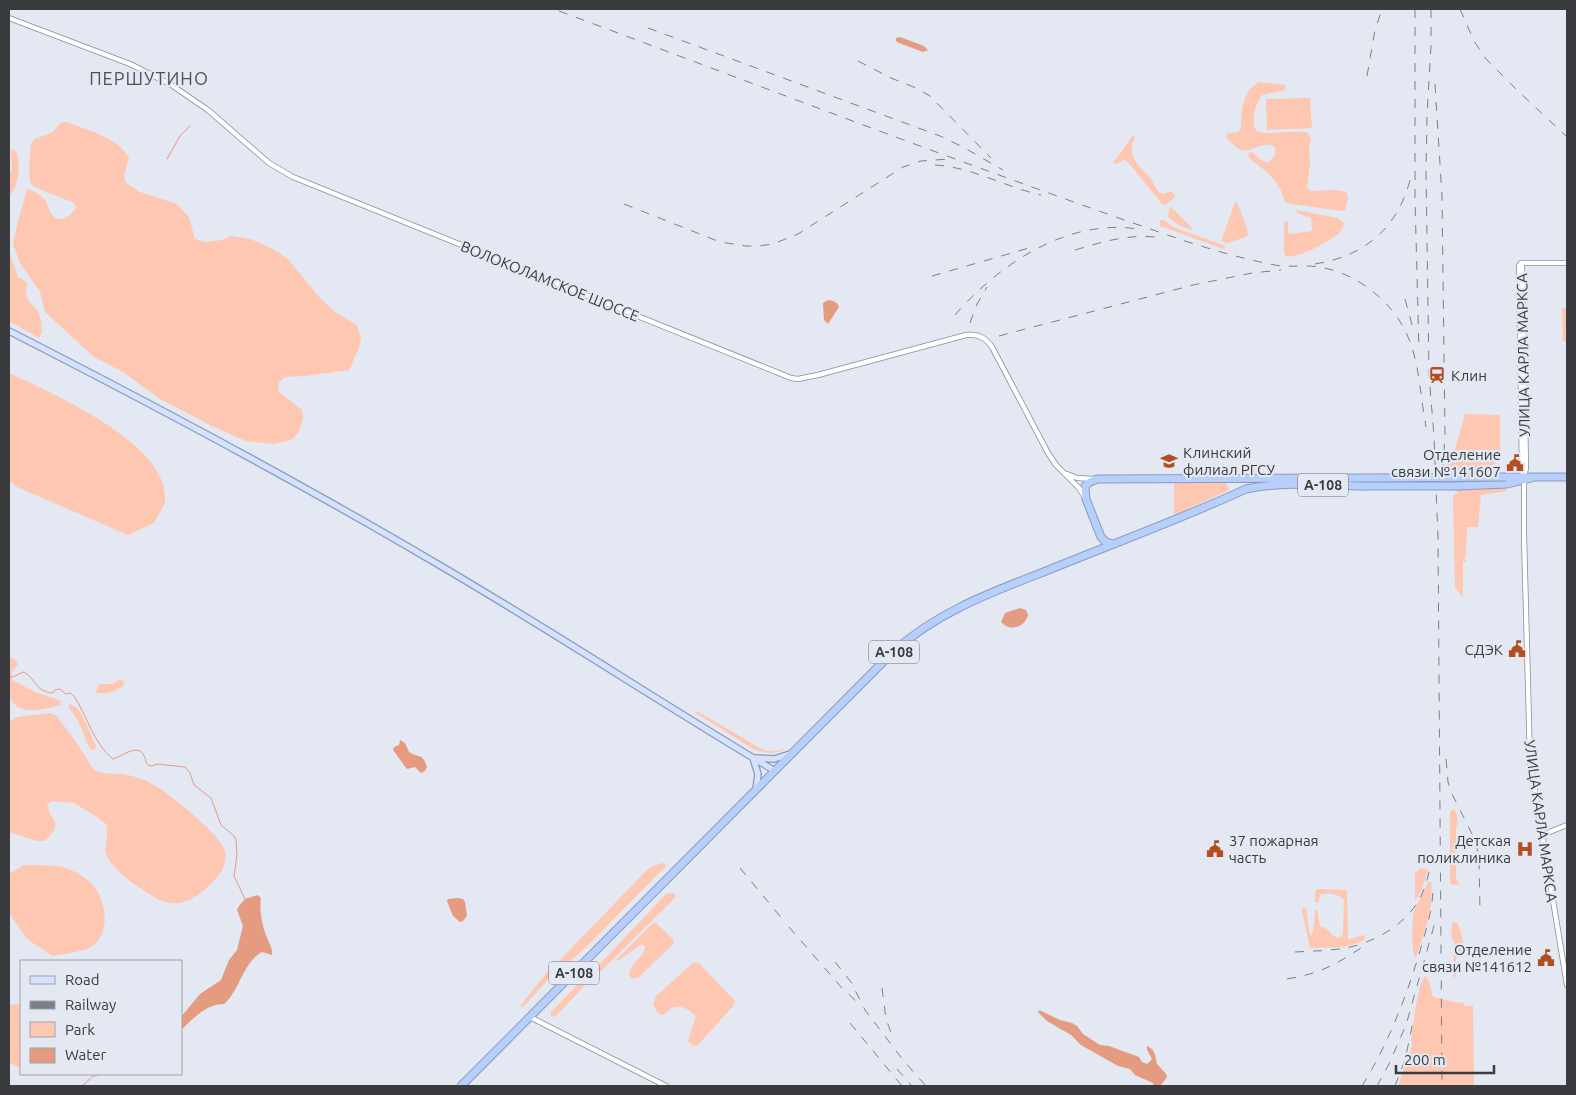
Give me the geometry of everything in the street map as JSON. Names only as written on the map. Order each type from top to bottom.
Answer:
[{"type":"highway","name":"А-108","points":[[1097,479],[1364,478],[1508,482],[1515,476],[1567,477]]},
{"type":"highway","name":"А-108","points":[[461,1086],[894,652],[920,630],[946,614],[990,593],[1246,489],[1260,486],[1362,486],[1508,482],[1525,476]]},
{"type":"highway","points":[[1097,479],[1085,486],[1086,499],[1101,538],[1101,544],[1097,550]]},
{"type":"highway","points":[[1226,479],[1232,485],[1229,497]]},
{"type":"highway","points":[[1101,538],[1106,542],[1114,544]]},
{"type":"main road","points":[[9,330],[373,526],[545,628],[775,771]]},
{"type":"main road","points":[[753,758],[784,757],[794,753]]},
{"type":"main road","points":[[753,758],[758,774],[756,791]]},
{"type":"street","name":"ВОЛОКОЛАМСКОЕ ШОССЕ","points":[[9,18],[124,62],[170,84],[204,107],[269,163],[292,178],[792,378],[798,379],[818,375],[966,335],[979,336],[989,342],[992,347],[1056,465],[1079,488],[1086,499]]},
{"type":"street","name":"УЛИЦА КАРЛА МАРКСА","points":[[1567,263],[1521,264],[1526,468],[1524,492],[1528,740],[1567,985]]},
{"type":"street","points":[[1056,465],[1073,477],[1097,479]]},
{"type":"street","points":[[1508,482],[1522,487],[1524,492]]},
{"type":"street","points":[[1542,835],[1567,825]]},
{"type":"street","points":[[530,1017],[666,1086]]},
{"type":"green space","points":[[1260,82],[1285,85],[1285,90],[1261,96],[1255,113],[1255,129],[1266,133],[1308,133],[1311,139],[1307,188],[1311,191],[1336,190],[1346,192],[1348,197],[1345,210],[1285,203],[1276,182],[1249,158],[1248,154],[1252,152],[1268,163],[1275,155],[1275,147],[1266,145],[1243,150],[1237,148],[1226,138],[1228,133],[1236,133],[1241,129],[1242,109],[1246,96],[1254,85]]},
{"type":"green space","points":[[1310,98],[1312,128],[1267,130],[1266,99]]},
{"type":"green space","points":[[67,122],[102,136],[118,145],[129,158],[124,175],[125,182],[140,192],[177,204],[189,217],[195,239],[206,242],[222,240],[231,236],[250,239],[271,248],[288,259],[319,297],[335,312],[357,325],[361,338],[359,348],[349,370],[285,377],[279,382],[278,391],[302,410],[303,419],[299,432],[291,440],[273,444],[246,441],[160,399],[123,372],[94,357],[45,312],[40,292],[20,263],[13,244],[27,189],[43,198],[55,218],[65,218],[76,208],[74,203],[32,185],[30,181],[31,144],[35,139],[53,132],[60,123]]},
{"type":"green space","points":[[1133,135],[1135,138],[1132,151],[1135,161],[1151,179],[1159,192],[1163,194],[1171,191],[1175,195],[1165,205],[1162,204],[1128,162],[1124,160],[1116,164],[1113,163]]},
{"type":"green space","points":[[12,149],[16,151],[19,169],[15,187],[9,196],[9,173],[12,170]]},
{"type":"green space","points":[[1235,202],[1238,204],[1248,235],[1227,243],[1223,242],[1222,239]]},
{"type":"green space","points":[[1171,207],[1192,230],[1180,226],[1168,217]]},
{"type":"green space","points":[[1296,210],[1337,218],[1344,223],[1343,227],[1340,232],[1321,245],[1298,255],[1286,256],[1284,253],[1285,221],[1288,222],[1288,233],[1290,234],[1312,231],[1311,218],[1297,213]]},
{"type":"green space","points":[[1160,220],[1164,220],[1173,227],[1225,246],[1225,248],[1160,226]]},
{"type":"green space","points":[[9,251],[18,277],[27,282],[26,296],[38,311],[42,332],[39,338],[9,321]]},
{"type":"green space","points":[[1562,308],[1567,308],[1567,341],[1563,341]]},
{"type":"green space","points":[[9,373],[52,393],[104,422],[148,458],[161,478],[165,499],[154,523],[128,535],[17,487],[9,481]]},
{"type":"green space","points":[[1465,414],[1500,415],[1500,461],[1495,461],[1495,473],[1455,472],[1446,468],[1447,464],[1452,460]]},
{"type":"green space","points":[[1174,482],[1224,482],[1229,490],[1174,515]]},
{"type":"green space","points":[[1455,488],[1504,488],[1508,491],[1481,495],[1478,527],[1467,527],[1466,555],[1464,558],[1467,562],[1463,562],[1463,598],[1455,587],[1453,500],[1454,495],[1458,493]]},
{"type":"green space","points":[[9,657],[15,659],[18,665],[12,671],[12,680],[35,692],[59,700],[61,702],[60,705],[38,710],[23,709],[16,706],[9,693]]},
{"type":"green space","points":[[119,680],[124,681],[123,686],[117,690],[106,693],[96,692],[99,684],[112,684]]},
{"type":"green space","points":[[69,704],[74,706],[82,715],[96,746],[95,750],[90,749]]},
{"type":"green space","points":[[696,711],[761,749],[773,751],[788,747],[780,751],[772,753],[757,750],[695,713]]},
{"type":"green space","points":[[50,713],[57,716],[94,770],[102,773],[122,774],[152,784],[176,800],[213,833],[225,851],[223,868],[214,881],[197,896],[184,902],[171,903],[158,899],[130,881],[113,865],[107,857],[105,849],[106,824],[74,803],[52,801],[47,805],[55,826],[45,841],[37,841],[9,832],[9,722],[17,717]]},
{"type":"green space","points":[[1454,809],[1458,819],[1456,829],[1456,879],[1461,884],[1452,885],[1450,883],[1450,811]]},
{"type":"green space","points":[[665,863],[666,866],[584,949],[554,973],[523,1007],[520,1006],[549,970],[649,868]]},
{"type":"green space","points":[[24,865],[66,868],[80,874],[92,884],[101,899],[105,917],[101,935],[89,948],[52,956],[27,939],[9,913],[9,874]]},
{"type":"green space","points":[[1421,868],[1428,869],[1421,892],[1415,900],[1415,873]]},
{"type":"green space","points":[[1428,882],[1431,882],[1432,892],[1430,911],[1415,958],[1412,934],[1414,911]]},
{"type":"green space","points":[[1317,889],[1347,890],[1348,940],[1363,935],[1365,939],[1346,946],[1310,948],[1302,911],[1303,908],[1306,908],[1310,935],[1312,935],[1315,910],[1317,909],[1320,927],[1327,929],[1337,938],[1342,936],[1343,932],[1344,900],[1333,894],[1326,894],[1320,895],[1319,902],[1317,903],[1315,901],[1315,892]]},
{"type":"green space","points":[[673,893],[676,896],[671,902],[597,975],[593,974],[594,970],[666,894]]},
{"type":"green space","points":[[1457,922],[1463,947],[1461,955],[1456,958],[1456,975],[1454,978],[1454,941],[1451,938],[1452,923]]},
{"type":"green space","points":[[656,923],[673,939],[674,943],[639,977],[632,979],[629,975],[630,970],[643,953],[645,946],[640,945],[618,961],[617,959],[652,924]]},
{"type":"green space","points":[[693,963],[699,963],[735,1001],[734,1005],[697,1046],[692,1045],[688,1041],[696,1016],[682,1007],[672,1008],[661,1015],[653,1004],[656,996]]},
{"type":"green space","points":[[589,976],[591,979],[555,1017],[551,1016],[551,1012],[585,977]]},
{"type":"green space","points":[[1425,976],[1429,981],[1433,997],[1461,1002],[1466,1006],[1473,1006],[1474,1086],[1398,1086],[1412,1046],[1411,1040],[1416,1006],[1422,980]]},
{"type":"green space","points":[[20,1004],[20,1068],[9,1062],[9,1005]]},
{"type":"water","points":[[900,37],[924,46],[928,50],[923,52],[899,43],[896,41],[896,38]]},
{"type":"water","points":[[828,300],[836,302],[839,307],[828,324],[824,320],[823,303]]},
{"type":"water","points":[[1020,608],[1026,610],[1028,615],[1020,626],[1012,628],[1001,622],[1005,613]]},
{"type":"water","points":[[400,740],[405,743],[409,752],[424,759],[427,767],[425,771],[421,773],[415,767],[407,769],[393,750],[394,747],[399,745]]},
{"type":"water","points":[[258,895],[261,898],[262,922],[272,955],[262,952],[250,962],[234,991],[224,1004],[206,1009],[182,1029],[182,1016],[200,994],[221,980],[229,960],[237,950],[243,926],[237,910],[245,899]]},
{"type":"water","points":[[448,899],[463,899],[465,902],[467,916],[460,922],[453,916],[447,901]]},
{"type":"water","points":[[1039,1010],[1060,1020],[1072,1023],[1083,1034],[1100,1045],[1109,1046],[1139,1057],[1142,1062],[1147,1064],[1152,1059],[1147,1046],[1154,1051],[1157,1064],[1167,1077],[1161,1085],[1154,1086],[1153,1083],[1135,1075],[1130,1069],[1118,1066],[1081,1045],[1071,1035],[1047,1021],[1038,1012]]},
{"type":"waterway","points":[[167,159],[180,136],[190,126]]},
{"type":"waterway","points":[[9,676],[13,677],[23,672],[42,690],[53,693],[55,690],[60,689],[66,694],[70,693],[74,696],[96,738],[113,759],[136,750],[143,754],[148,765],[185,767],[190,773],[194,785],[211,798],[221,825],[236,840],[237,855],[234,876],[245,899]]},
{"type":"waterway","points":[[82,1086],[97,1075]]},
{"type":"railway","points":[[1367,76],[1375,30],[1382,9]]},
{"type":"railway","points":[[1415,9],[1415,199],[1419,351]]},
{"type":"railway","points":[[1431,9],[1426,172],[1429,375],[1434,436],[1438,537],[1442,1086]]},
{"type":"railway","points":[[1460,9],[1474,41],[1486,59],[1567,137]]},
{"type":"railway","points":[[559,11],[948,156],[1182,240],[1263,263],[1283,266],[1315,266],[1349,276],[1371,290],[1387,305],[1399,320],[1408,336],[1414,352],[1426,427]]},
{"type":"railway","points":[[648,28],[940,136],[1003,170]]},
{"type":"railway","points":[[858,61],[930,96],[991,158]]},
{"type":"railway","points":[[1435,84],[1442,196],[1445,435],[1442,481]]},
{"type":"railway","points":[[624,204],[720,242],[759,246],[773,244],[798,234],[903,167],[921,161],[949,159]]},
{"type":"railway","points":[[935,165],[962,169],[1041,195]]},
{"type":"railway","points":[[1315,264],[1350,254],[1378,236],[1398,210],[1406,194],[1411,176]]},
{"type":"railway","points":[[955,315],[992,278],[1014,262],[1037,249],[1061,238],[1086,231],[1112,227],[1138,229]]},
{"type":"railway","points":[[1075,250],[1129,237],[1163,238]]},
{"type":"railway","points":[[932,276],[1029,248]]},
{"type":"railway","points":[[999,336],[1193,285],[1252,273],[1281,270]]},
{"type":"railway","points":[[970,323],[977,304],[987,287]]},
{"type":"railway","points":[[1405,299],[1414,332]]},
{"type":"railway","points":[[1446,759],[1448,782],[1452,794],[1474,838],[1479,855],[1480,912]]},
{"type":"railway","points":[[1295,952],[1333,950],[1368,942],[1400,923],[1409,914],[1422,894],[1433,850]]},
{"type":"railway","points":[[740,868],[784,921]]},
{"type":"railway","points":[[1362,1086],[1396,1020],[1409,986],[1429,919],[1433,887]]},
{"type":"railway","points":[[1377,1086],[1406,1025],[1436,919]]},
{"type":"railway","points":[[789,927],[842,988],[858,1003]]},
{"type":"railway","points":[[1287,979],[1310,974],[1328,967],[1364,946]]},
{"type":"railway","points":[[835,962],[851,982],[865,1010],[903,1060],[926,1086]]},
{"type":"railway","points":[[882,988],[886,1019],[893,1038]]},
{"type":"railway","points":[[1395,1086],[1405,1060],[1413,1022]]},
{"type":"railway","points":[[850,1023],[902,1086]]},
{"type":"railway","points":[[897,1069],[912,1086]]},
{"type":"place","name":"Клин","points":[[1437,375]]},
{"type":"place","name":"Клинский филиал РГСУ","points":[[1169,461]]},
{"type":"place","name":"Отделение связи №141607","points":[[1515,463]]},
{"type":"place","name":"СДЭК","points":[[1517,649]]},
{"type":"place","name":"37 пожарная часть","points":[[1215,849]]},
{"type":"place","name":"Детская поликлиника","points":[[1525,849]]},
{"type":"place","name":"Отделение связи №141612","points":[[1546,958]]},
{"type":"district","name":"ПЕРШУТИНО","points":[[149,78]]}]
